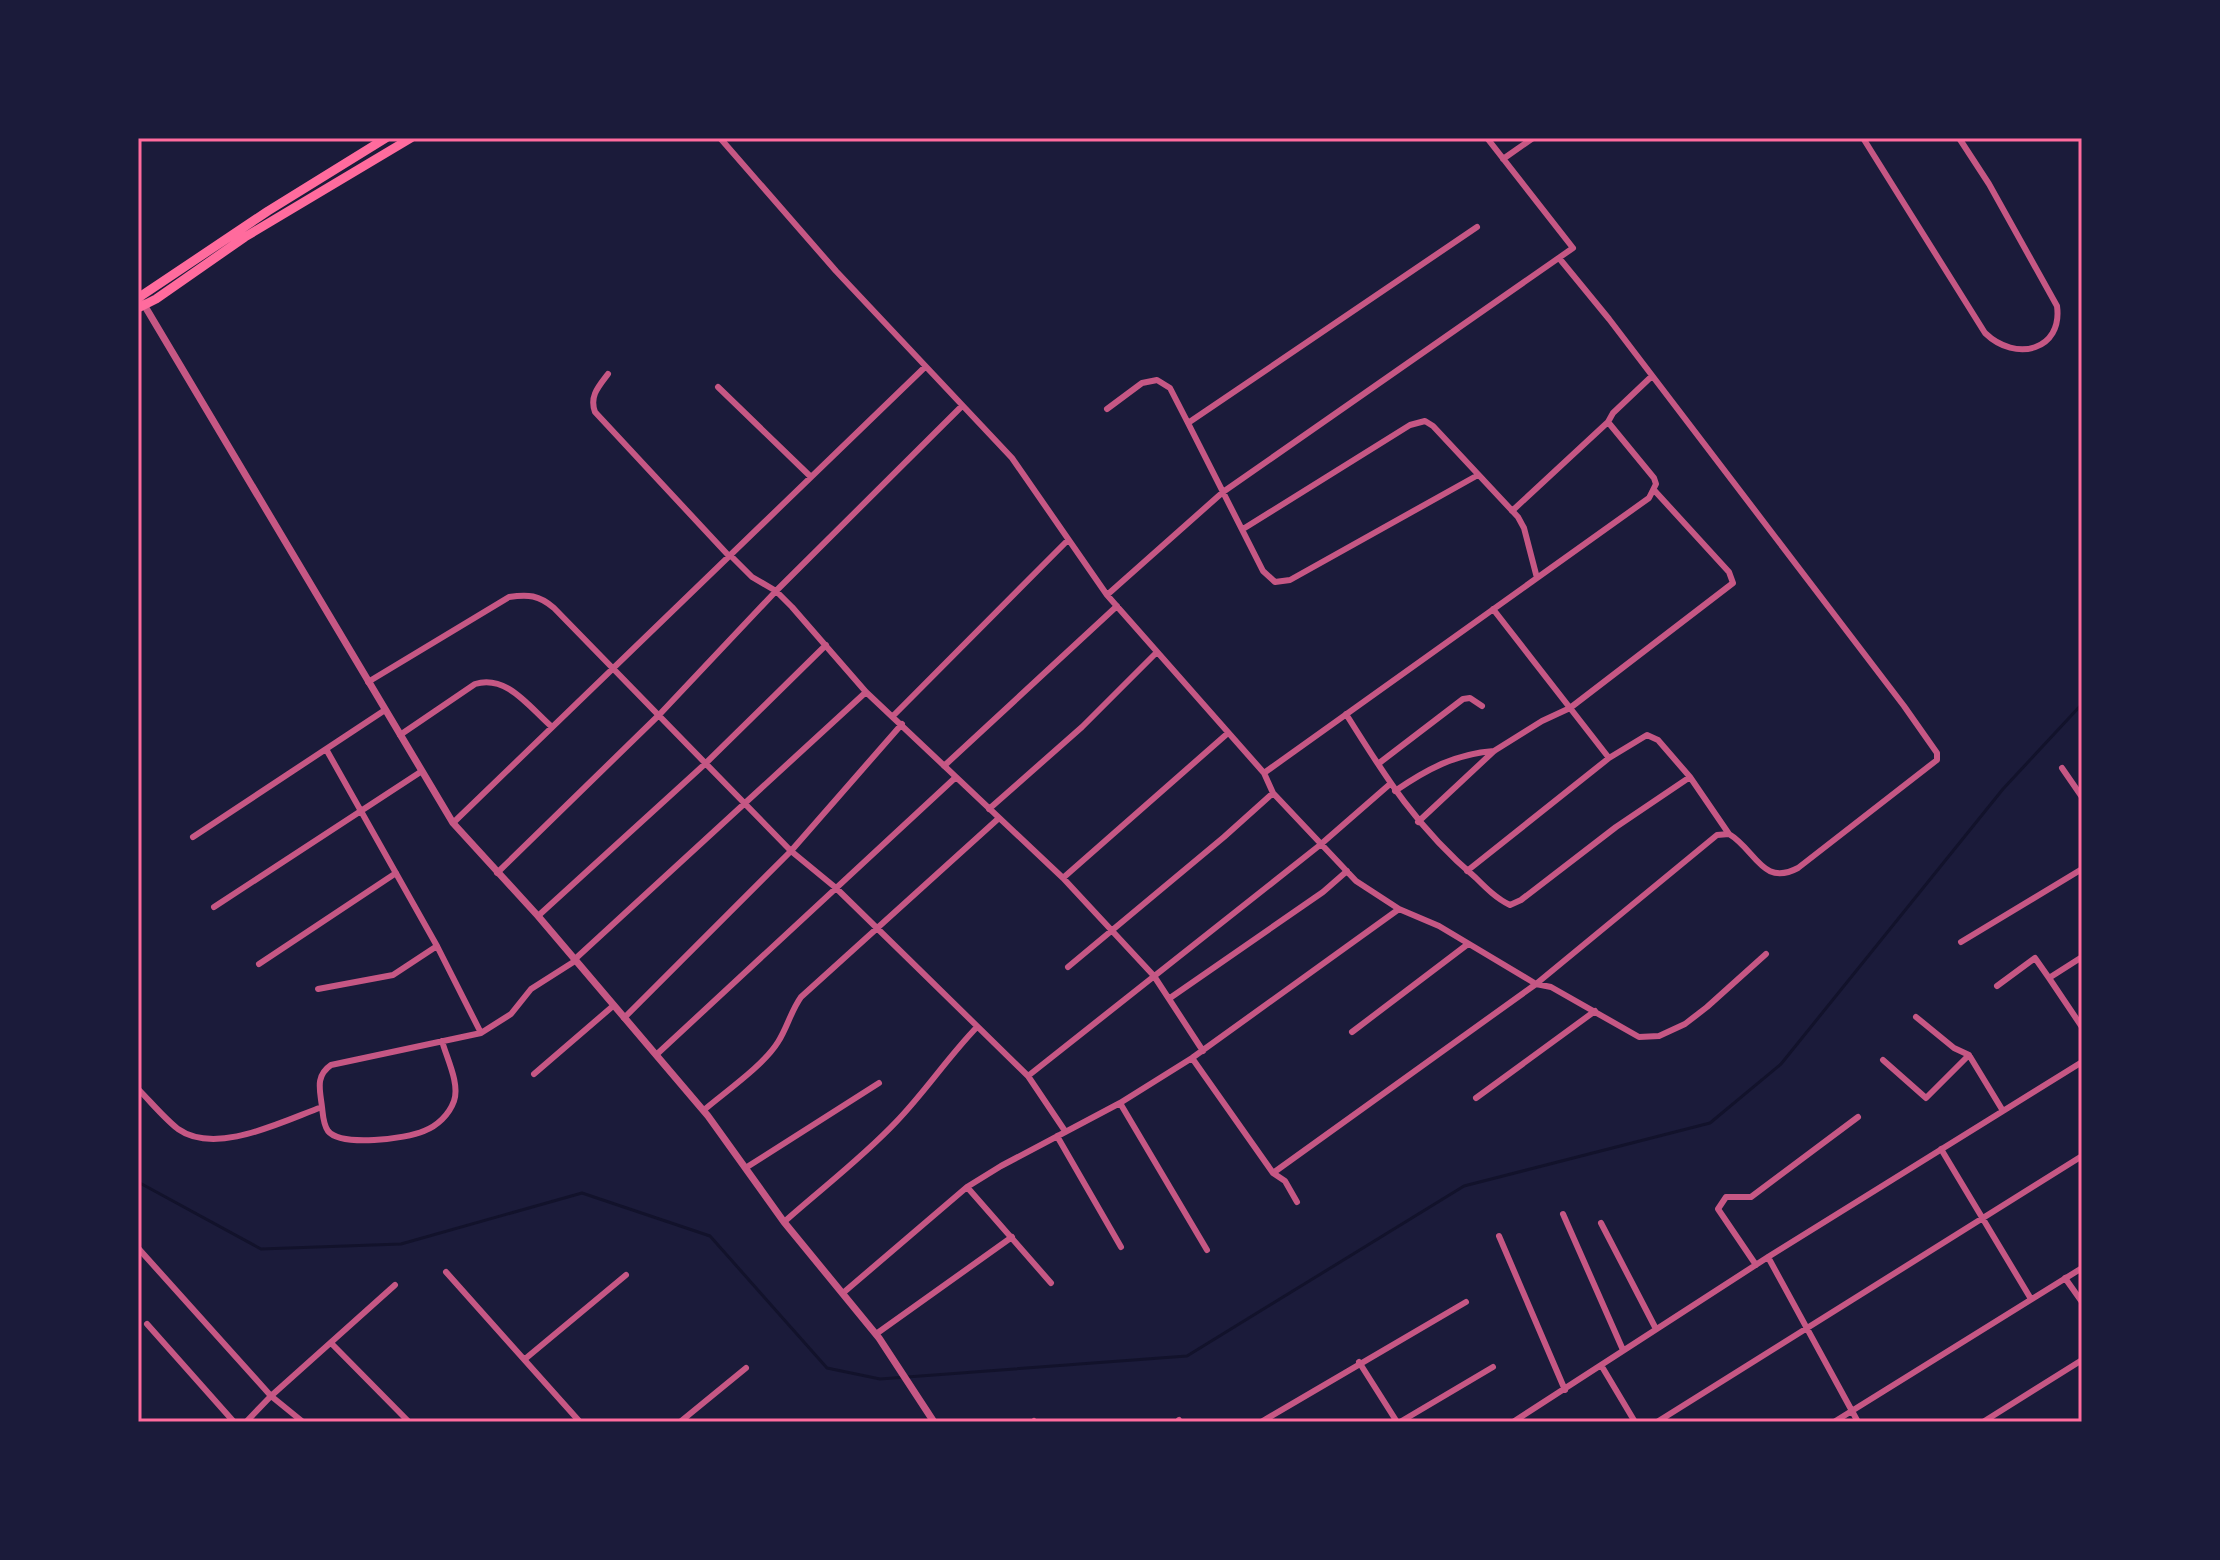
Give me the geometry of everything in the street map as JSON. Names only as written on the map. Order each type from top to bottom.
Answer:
[{"type":"main road","points":[[140,303],[386,138]]},
{"type":"main road","points":[[271,215],[411,138]]},
{"type":"street","points":[[720,138],[836,271],[1012,458],[1107,595],[1264,773],[1273,793],[1356,881],[1399,909],[1439,926],[1536,984],[1551,987],[1639,1037],[1659,1036],[1685,1024],[1766,954]]},
{"type":"street","points":[[1107,595],[1223,492],[1573,248],[1487,138]]},
{"type":"street","points":[[1503,159],[1533,138]]},
{"type":"street","points":[[1863,138],[1985,333],[1997,344],[2014,351],[2027,350],[2039,345],[2052,333],[2059,321],[2057,306],[1989,184],[1959,138]]},
{"type":"street","points":[[1188,423],[1477,227]]},
{"type":"street","points":[[1467,871],[1640,737],[1653,736],[1690,777],[1729,834],[1775,875],[1798,868],[1937,760],[1937,753],[1904,706],[1559,258]]},
{"type":"street","points":[[140,303],[453,823],[538,916],[704,1110],[784,1222],[877,1336],[934,1422]]},
{"type":"street","points":[[453,823],[925,367]]},
{"type":"street","points":[[608,374],[593,395],[595,412],[729,556],[752,577],[776,591],[866,692],[1063,878],[1154,976],[1203,1051]]},
{"type":"street","points":[[1512,511],[1608,422],[1613,413],[1652,376]]},
{"type":"street","points":[[1107,409],[1142,383],[1164,381],[1263,571],[1269,578],[1282,583],[1478,475]]},
{"type":"street","points":[[718,387],[811,477]]},
{"type":"street","points":[[497,873],[659,715],[776,591],[962,406]]},
{"type":"street","points":[[1243,529],[1425,421],[1512,511],[1524,528],[1537,578]]},
{"type":"street","points":[[1264,773],[1649,498],[1654,490],[1654,478],[1608,422]]},
{"type":"street","points":[[1418,822],[1494,751],[1542,721],[1570,708],[1733,583],[1729,572],[1654,490]]},
{"type":"street","points":[[893,716],[1068,540]]},
{"type":"street","points":[[368,682],[509,597],[534,595],[545,600],[791,851],[836,888],[1028,1076],[1065,1131]]},
{"type":"street","points":[[944,766],[1117,606]]},
{"type":"street","points":[[1493,609],[1609,758]]},
{"type":"street","points":[[538,916],[706,763],[826,645]]},
{"type":"street","points":[[989,809],[1082,727],[1157,652]]},
{"type":"street","points":[[400,735],[475,684],[487,680],[499,682],[511,690],[552,727]]},
{"type":"street","points":[[442,1041],[454,1083],[455,1099],[438,1123],[422,1132],[355,1142],[341,1140],[329,1133],[322,1107],[319,1079],[322,1071],[331,1065],[442,1041],[481,1033],[511,1014],[531,989],[575,961],[866,692]]},
{"type":"street","points":[[1378,764],[1463,699],[1470,698],[1482,706]]},
{"type":"street","points":[[193,837],[385,710]]},
{"type":"street","points":[[1346,714],[1418,822],[1467,871],[1510,905],[1516,904],[1616,827],[1690,777]]},
{"type":"street","points":[[624,1018],[791,851],[902,724]]},
{"type":"street","points":[[1063,878],[1228,733]]},
{"type":"street","points":[[326,749],[437,946],[481,1033]]},
{"type":"street","points":[[1028,1076],[1392,787],[1440,762],[1460,755],[1494,751]]},
{"type":"street","points":[[2062,768],[2082,797]]},
{"type":"street","points":[[214,907],[422,771]]},
{"type":"street","points":[[656,1055],[956,777]]},
{"type":"street","points":[[1068,967],[1273,793]]},
{"type":"street","points":[[704,1110],[770,1053],[780,1040],[801,997],[999,818]]},
{"type":"street","points":[[1273,1173],[1536,984],[1717,835],[1729,834]]},
{"type":"street","points":[[1961,942],[2082,869]]},
{"type":"street","points":[[1170,998],[1323,892],[1347,871]]},
{"type":"street","points":[[259,964],[396,873]]},
{"type":"street","points":[[843,1293],[967,1187],[1120,1103],[1203,1051],[1399,909]]},
{"type":"street","points":[[1352,1032],[1468,944]]},
{"type":"street","points":[[318,989],[393,975],[437,946]]},
{"type":"street","points":[[2049,978],[2082,957]]},
{"type":"street","points":[[1997,986],[2035,958],[2082,1027]]},
{"type":"street","points":[[534,1074],[613,1006]]},
{"type":"street","points":[[1476,1098],[1595,1011]]},
{"type":"street","points":[[1916,1017],[1954,1048],[1969,1055],[2003,1111]]},
{"type":"street","points":[[784,1222],[894,1124],[977,1027]]},
{"type":"street","points":[[1883,1060],[1926,1098],[1969,1055]]},
{"type":"street","points":[[1192,1058],[1273,1173],[1285,1181],[1297,1202]]},
{"type":"street","points":[[1513,1422],[1768,1257],[2082,1062]]},
{"type":"street","points":[[747,1167],[879,1083]]},
{"type":"street","points":[[138,1089],[180,1130],[215,1140],[240,1137],[322,1107]]},
{"type":"street","points":[[1120,1103],[1207,1250]]},
{"type":"street","points":[[1756,1265],[1718,1209],[1726,1197],[1751,1197],[1858,1117]]},
{"type":"street","points":[[1057,1136],[1121,1247]]},
{"type":"street","points":[[1941,1149],[2031,1299]]},
{"type":"street","points":[[1657,1422],[2082,1156]]},
{"type":"street","points":[[967,1187],[1051,1283]]},
{"type":"street","points":[[1563,1214],[1623,1350]]},
{"type":"street","points":[[1601,1223],[1656,1329]]},
{"type":"street","points":[[1499,1236],[1565,1390]]},
{"type":"street","points":[[877,1336],[1012,1237]]},
{"type":"street","points":[[138,1248],[271,1396],[303,1422]]},
{"type":"street","points":[[1768,1257],[1858,1422]]},
{"type":"street","points":[[1834,1422],[2082,1268]]},
{"type":"street","points":[[446,1272],[580,1422]]},
{"type":"street","points":[[525,1359],[626,1275]]},
{"type":"street","points":[[2065,1278],[2082,1302]]},
{"type":"street","points":[[246,1422],[395,1285]]},
{"type":"street","points":[[1261,1422],[1466,1302]]},
{"type":"street","points":[[147,1324],[234,1422]]},
{"type":"street","points":[[332,1344],[409,1422]]},
{"type":"street","points":[[1985,1421],[2082,1360]]},
{"type":"street","points":[[1359,1362],[1398,1422],[1493,1367]]},
{"type":"street","points":[[1601,1365],[1635,1422]]},
{"type":"street","points":[[680,1422],[746,1368]]},
{"type":"waterway","points":[[138,1182],[261,1249],[401,1244],[582,1193],[710,1236],[827,1368],[880,1379],[1187,1356],[1464,1186],[1710,1123],[1781,1064],[2003,789],[2082,704]]}]
